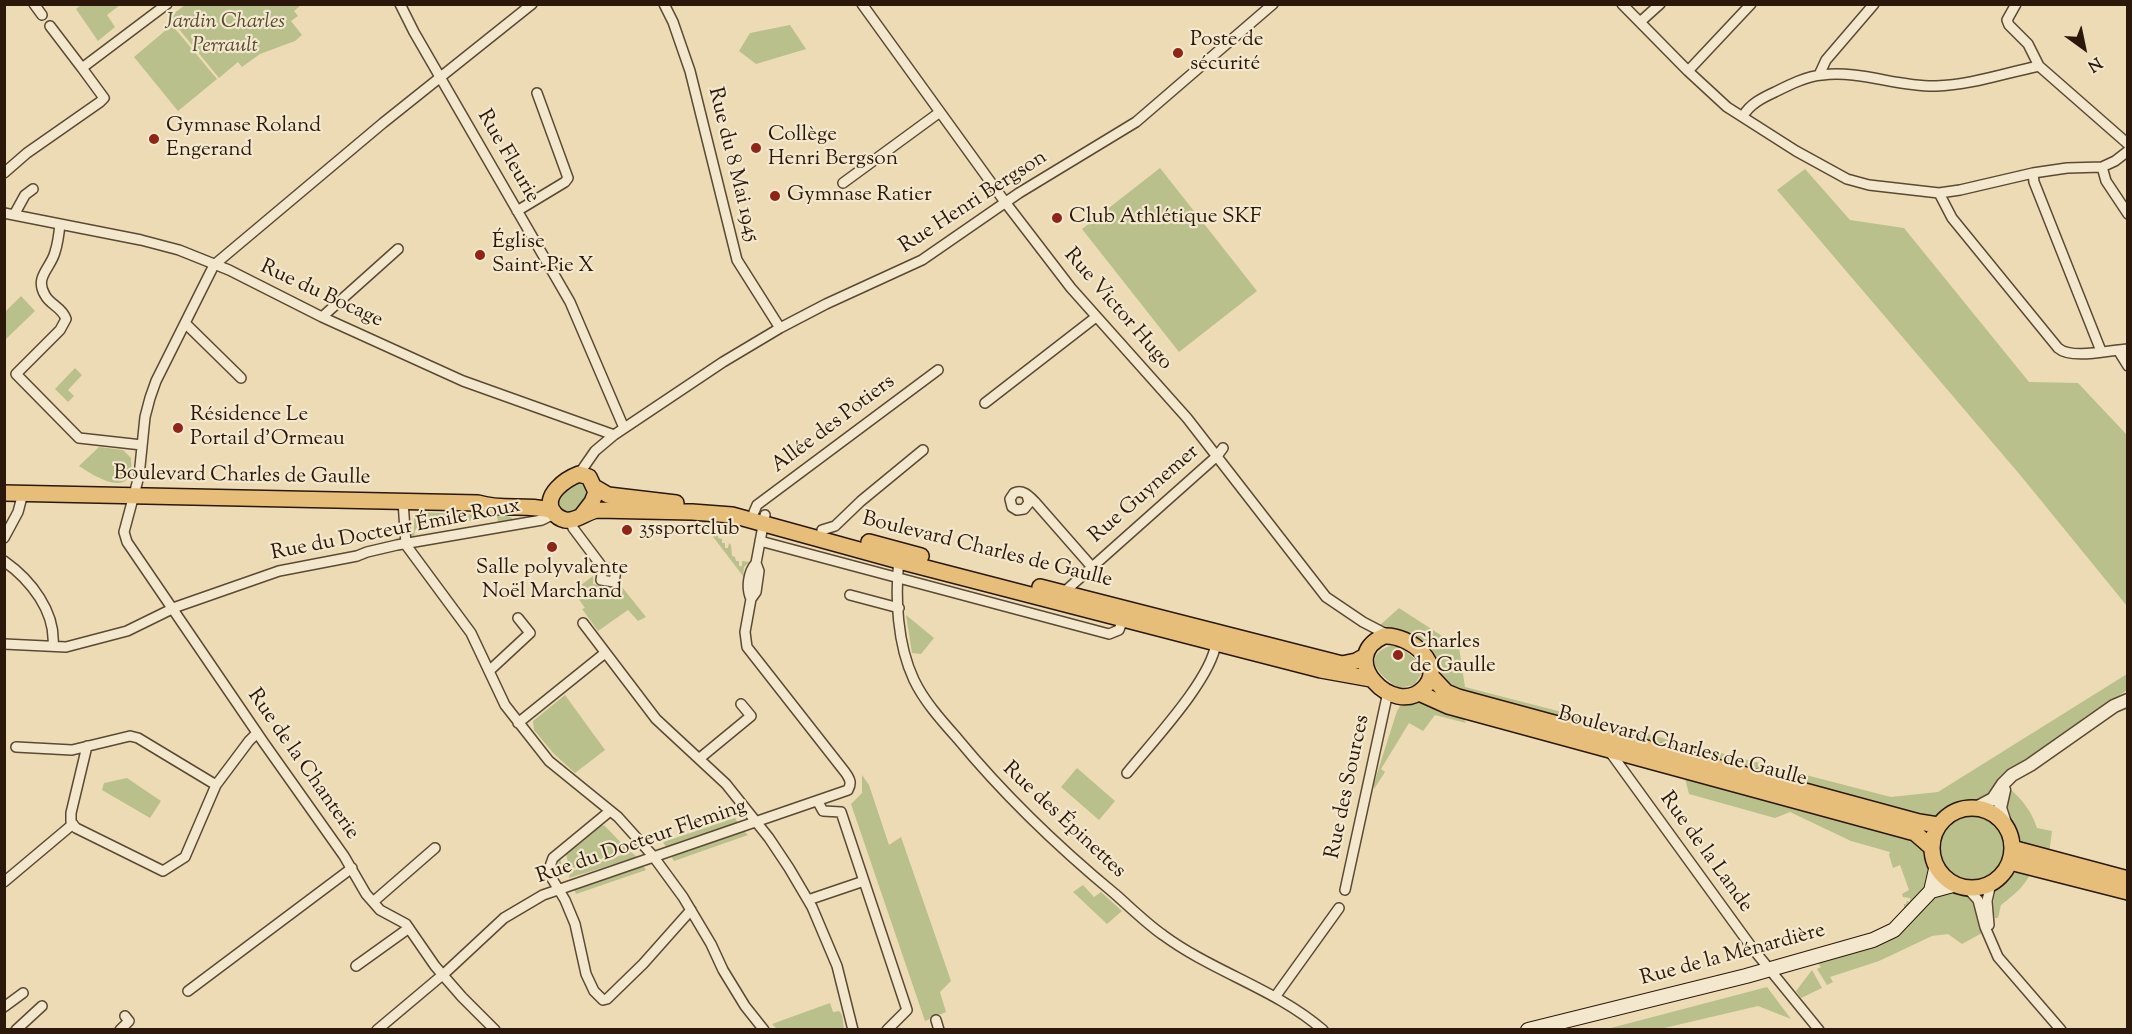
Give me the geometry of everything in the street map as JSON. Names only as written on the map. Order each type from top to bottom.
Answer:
[{"type":"main road","name":"Boulevard Charles de Gaulle","points":[[588,475],[608,495],[682,504],[713,504],[822,530],[899,563],[1063,592],[1342,664],[1356,661],[1369,650]]},
{"type":"main road","points":[[588,475],[595,497],[576,518],[563,520],[553,507],[564,481],[588,475]]},
{"type":"main road","name":"Boulevard Charles de Gaulle","points":[[4,493],[478,503],[488,500],[526,500],[553,507]]},
{"type":"main road","name":"Boulevard Charles de Gaulle","points":[[576,518],[597,510],[711,512],[761,517],[899,563],[1321,670],[1371,679]]},
{"type":"main road","points":[[1390,636],[1402,639],[1423,653],[1431,667],[1431,676],[1427,685],[1419,693],[1405,698],[1388,692],[1371,679],[1366,669],[1369,650],[1380,638],[1390,636]]},
{"type":"main road","name":"Boulevard Charles de Gaulle","points":[[1431,676],[1441,689],[1458,697],[1919,822],[1938,825]]},
{"type":"main road","name":"Boulevard Charles de Gaulle","points":[[1419,693],[1448,706],[1915,833],[1931,847]]},
{"type":"main road","points":[[1936,869],[1931,891],[1961,887],[1979,888],[1991,884],[2004,873],[2011,855],[2010,836],[2006,826],[1996,816],[1976,808],[1955,811],[1938,825],[1933,835],[1931,847],[1936,869],[1943,878],[1961,887]]},
{"type":"main road","points":[[2011,855],[2127,879]]},
{"type":"main road","points":[[2011,855],[2127,892]]},
{"type":"main road","name":"Rue de la Ménardière","points":[[1528,1029],[1768,970],[1884,936],[1894,930],[1931,891]]},
{"type":"street","points":[[34,4],[42,15]]},
{"type":"street","points":[[82,68],[167,4]]},
{"type":"street","name":"Rue Fleurie","points":[[400,4],[570,303],[624,428]]},
{"type":"street","points":[[214,265],[440,77],[532,4]]},
{"type":"street","name":"Rue du 8 Mai 1945","points":[[664,4],[673,22],[690,71],[737,260],[780,328]]},
{"type":"street","name":"Rue Victor Hugo","points":[[862,4],[1005,202],[1071,288],[1181,411],[1326,597],[1363,622],[1390,636]]},
{"type":"street","name":"Rue Henri Bergson","points":[[588,475],[595,451],[614,435],[742,350],[834,300],[912,266],[1005,202],[1136,122],[1273,4]]},
{"type":"street","points":[[1622,4],[1727,107],[1796,151],[1847,179],[1869,185],[1939,193],[1976,188],[2033,173],[2067,168],[2102,167],[2115,161],[2127,151]]},
{"type":"street","points":[[1640,22],[1660,4]]},
{"type":"street","points":[[1688,71],[1751,4]]},
{"type":"street","points":[[1819,75],[1826,60],[1874,4]]},
{"type":"street","points":[[2016,4],[2007,20],[2013,30],[2028,44],[2039,66],[2127,144]]},
{"type":"street","points":[[4,173],[27,153],[104,98],[50,26]]},
{"type":"street","points":[[1743,116],[1748,108],[1759,100],[1819,75],[1840,75],[1937,86],[1984,80],[2039,66]]},
{"type":"street","points":[[517,211],[566,182],[568,178],[537,93]]},
{"type":"street","points":[[843,183],[940,112]]},
{"type":"street","points":[[2102,167],[2106,181],[2127,214]]},
{"type":"street","points":[[2033,173],[2034,182],[2101,351]]},
{"type":"street","points":[[9,214],[33,189]]},
{"type":"street","points":[[1939,193],[1952,218],[2062,352],[2072,354],[2123,349],[2127,366]]},
{"type":"street","name":"Rue du Bocage","points":[[9,214],[178,250],[229,270],[463,381],[614,435]]},
{"type":"street","points":[[60,224],[56,250],[53,259],[43,272],[41,284],[47,298],[62,311],[66,319],[60,330],[16,374],[79,438],[142,445]]},
{"type":"street","points":[[322,316],[398,249]]},
{"type":"street","name":"Rue de la Chanterie","points":[[214,265],[156,381],[145,417],[139,476],[124,532],[125,538],[352,868],[363,889],[384,913],[404,922],[443,975],[495,1029]]},
{"type":"street","points":[[985,403],[1096,317]]},
{"type":"street","points":[[185,323],[241,378]]},
{"type":"street","name":"Allée des Potiers","points":[[761,517],[756,505],[938,370]]},
{"type":"street","name":"Rue Guynemer","points":[[1063,592],[1223,448]]},
{"type":"street","points":[[822,530],[835,526],[861,501],[923,450]]},
{"type":"street","points":[[4,538],[18,512],[23,493]]},
{"type":"street","points":[[1027,495],[1092,567]]},
{"type":"street","points":[[403,501],[406,545],[463,621],[505,705],[549,761],[610,811],[653,856],[691,910],[723,970],[764,1029]]},
{"type":"street","name":"Rue du Docteur Émile Roux","points":[[4,644],[66,647],[127,632],[175,608],[279,571],[542,520],[553,507]]},
{"type":"street","points":[[760,541],[761,517]]},
{"type":"street","points":[[576,518],[573,528],[603,568]]},
{"type":"street","name":"Boulevard Charles de Gaulle","points":[[760,541],[899,563]]},
{"type":"street","name":"Rue du Docteur Fleming","points":[[378,1029],[443,975],[504,918],[543,895],[848,790],[851,785],[850,780],[747,647],[745,632],[751,598],[747,591],[760,541]]},
{"type":"street","points":[[4,561],[29,582],[40,599],[49,618],[53,646]]},
{"type":"street","name":"Rue des Épinettes","points":[[899,563],[899,608],[903,647],[914,680],[932,708],[991,779],[1078,864],[1164,936],[1211,964],[1292,1006],[1323,1029]]},
{"type":"street","points":[[850,595],[899,608]]},
{"type":"street","points":[[489,671],[531,633],[518,618]]},
{"type":"street","points":[[1363,622],[1369,630],[1369,650]]},
{"type":"street","points":[[583,623],[656,718],[726,784],[756,821],[789,868],[807,900],[837,966],[853,1029]]},
{"type":"street","points":[[1127,772],[1187,699],[1205,673],[1215,651],[1216,643]]},
{"type":"street","points":[[518,723],[604,653]]},
{"type":"street","name":"Rue des Sources","points":[[1345,890],[1388,692]]},
{"type":"street","points":[[2114,706],[2127,692]]},
{"type":"street","points":[[1976,808],[1990,802],[2005,781],[2114,706],[2127,700]]},
{"type":"street","points":[[700,758],[751,716],[741,704]]},
{"type":"street","points":[[73,824],[163,871],[184,857],[216,785],[257,733]]},
{"type":"street","points":[[16,747],[72,750],[130,736],[138,738],[216,785]]},
{"type":"street","points":[[73,824],[71,813],[87,747]]},
{"type":"street","name":"Rue de la Lande","points":[[1609,751],[1768,970],[1820,1029]]},
{"type":"street","points":[[2006,826],[2000,808],[2003,791],[2030,765]]},
{"type":"street","points":[[818,802],[823,811],[841,813],[907,1010],[887,1029]]},
{"type":"street","points":[[610,811],[550,862],[548,872],[575,924],[586,974],[594,991],[603,1000],[607,999],[643,964],[691,910]]},
{"type":"street","points":[[4,882],[73,824]]},
{"type":"street","points":[[373,902],[435,848]]},
{"type":"street","points":[[188,991],[352,868]]},
{"type":"street","points":[[807,900],[864,881]]},
{"type":"street","points":[[1988,937],[1987,901],[1991,884]]},
{"type":"street","points":[[1961,887],[1978,900],[1988,937],[1998,957],[2061,1029]]},
{"type":"street","points":[[1275,997],[1339,908]]},
{"type":"street","points":[[356,966],[409,928]]},
{"type":"street","points":[[4,1007],[23,993]]},
{"type":"street","points":[[16,1029],[42,1006]]},
{"type":"street","points":[[120,1029],[129,1021],[125,1017]]},
{"type":"green space","points":[[81,5],[120,5],[107,15],[115,27],[98,41],[76,9]]},
{"type":"green space","name":"Jardin Charles Perrault","points":[[185,5],[301,5],[294,11],[298,16],[291,21],[302,35],[295,41],[260,54],[242,67],[238,62],[219,78],[169,17]]},
{"type":"green space","points":[[172,25],[217,79],[178,111],[134,57]]},
{"type":"green space","points":[[790,25],[806,49],[756,64],[739,51],[750,33]]},
{"type":"green space","points":[[1160,168],[1257,291],[1179,352],[1082,229]]},
{"type":"green space","points":[[1805,169],[1850,220],[1904,228],[2029,382],[2078,383],[2127,435],[2127,606],[2021,476],[1777,190]]},
{"type":"green space","points":[[21,296],[35,311],[5,340],[5,312]]},
{"type":"green space","points":[[75,368],[82,375],[68,390],[74,396],[68,402],[55,389]]},
{"type":"green space","points":[[99,447],[123,450],[131,458],[131,473],[127,480],[121,483],[106,481],[79,466]]},
{"type":"green space","points":[[576,482],[585,484],[588,488],[588,496],[575,510],[567,512],[559,506],[559,498]]},
{"type":"green space","points":[[419,512],[507,516],[513,520],[498,522],[497,516],[415,530],[414,538],[412,538],[407,533],[414,532],[414,514],[419,514]]},
{"type":"green space","points":[[701,521],[713,522],[718,528],[718,538],[725,543],[725,548],[728,548],[729,543],[731,545],[732,556],[739,561],[739,566],[742,566],[742,561],[749,562],[744,567],[743,576]]},
{"type":"green space","points":[[593,576],[593,584],[599,585],[599,590],[616,592],[617,587],[622,587],[646,617],[638,621],[628,610],[598,631],[582,609],[585,608],[573,591]]},
{"type":"green space","points":[[1399,608],[1459,647],[1465,687],[1891,797],[1938,792],[2127,674],[2127,690],[2047,748],[1986,801],[1953,805],[1940,814],[1925,818],[1448,689],[1395,632],[1379,626]]},
{"type":"green space","points":[[906,615],[934,638],[921,654],[912,653]]},
{"type":"green space","points":[[1390,646],[1399,646],[1420,663],[1422,673],[1414,685],[1399,688],[1386,679],[1376,667],[1376,656]]},
{"type":"green space","points":[[565,695],[605,750],[575,773],[554,754],[534,730],[533,721]]},
{"type":"green space","points":[[1417,700],[1461,714],[1466,723],[1435,715],[1423,731],[1409,723],[1381,769],[1385,772],[1374,789],[1397,711],[1402,703]]},
{"type":"green space","points":[[1077,768],[1115,801],[1099,820],[1061,787]]},
{"type":"green space","points":[[862,775],[869,785],[889,845],[901,837],[951,981],[940,992],[946,1012],[925,1021],[851,804],[862,793]]},
{"type":"green space","points":[[1684,775],[1897,832],[1923,844],[1929,867],[1928,882],[1904,910],[1904,904],[1907,901],[1910,902],[1910,898],[1903,897],[1902,894],[1909,890],[1900,865],[1893,868],[1890,852],[1851,841],[1790,812],[1775,818],[1689,794]]},
{"type":"green space","points":[[127,778],[161,801],[150,818],[102,790],[104,783]]},
{"type":"green space","points":[[2009,788],[2026,806],[2037,828],[2052,831],[2049,854],[2022,845],[2005,814]]},
{"type":"green space","points":[[1972,815],[1985,817],[2000,830],[2005,848],[2003,861],[1990,876],[1972,881],[1959,879],[1944,866],[1939,848],[1941,835],[1954,820]]},
{"type":"green space","points":[[735,818],[738,823],[666,847],[663,842]]},
{"type":"green space","points":[[601,825],[605,826],[628,850],[568,870],[561,868],[558,861],[560,859],[563,868],[569,866],[566,854]]},
{"type":"green space","points":[[744,831],[748,835],[674,861],[671,856]]},
{"type":"green space","points":[[631,852],[637,857],[569,878],[570,872]]},
{"type":"green space","points":[[642,864],[646,870],[576,894],[574,889]]},
{"type":"green space","points":[[2025,870],[2032,871],[2019,890],[2001,905],[1998,918],[1995,918],[1994,900],[1998,886],[2008,876]]},
{"type":"green space","points":[[1083,885],[1094,897],[1101,892],[1122,911],[1107,924],[1073,892]]},
{"type":"green space","points":[[1950,888],[1973,898],[1982,933],[1962,944],[1948,934],[1932,936],[1879,961],[1830,977],[1833,982],[1827,985],[1817,969],[1821,967],[1816,961],[1870,946],[1933,897]]},
{"type":"green space","points":[[1812,970],[1822,988],[1801,998],[1796,991]]},
{"type":"green space","points":[[1767,987],[1791,1019],[1758,1006],[1660,1029],[1607,1029]]},
{"type":"green space","points":[[830,1003],[833,1012],[839,1011],[842,1015],[844,1029],[777,1029],[772,1024]]},
{"type":"place","name":"Poste de sécurité","points":[[1178,53]]},
{"type":"place","name":"Gymnase Roland Engerand","points":[[154,139]]},
{"type":"place","name":"Collège Henri Bergson","points":[[756,148]]},
{"type":"place","name":"Gymnase Ratier","points":[[775,196]]},
{"type":"place","name":"Club Athlétique SKF","points":[[1057,218]]},
{"type":"place","name":"Église Saint-Pie X","points":[[480,255]]},
{"type":"place","name":"Résidence Le Portail d'Ormeau","points":[[178,428]]},
{"type":"place","name":"35sportclub","points":[[627,530]]},
{"type":"place","name":"Salle polyvalente Noël Marchand","points":[[552,547]]},
{"type":"place","name":"Charles de Gaulle","points":[[1398,655]]}]
